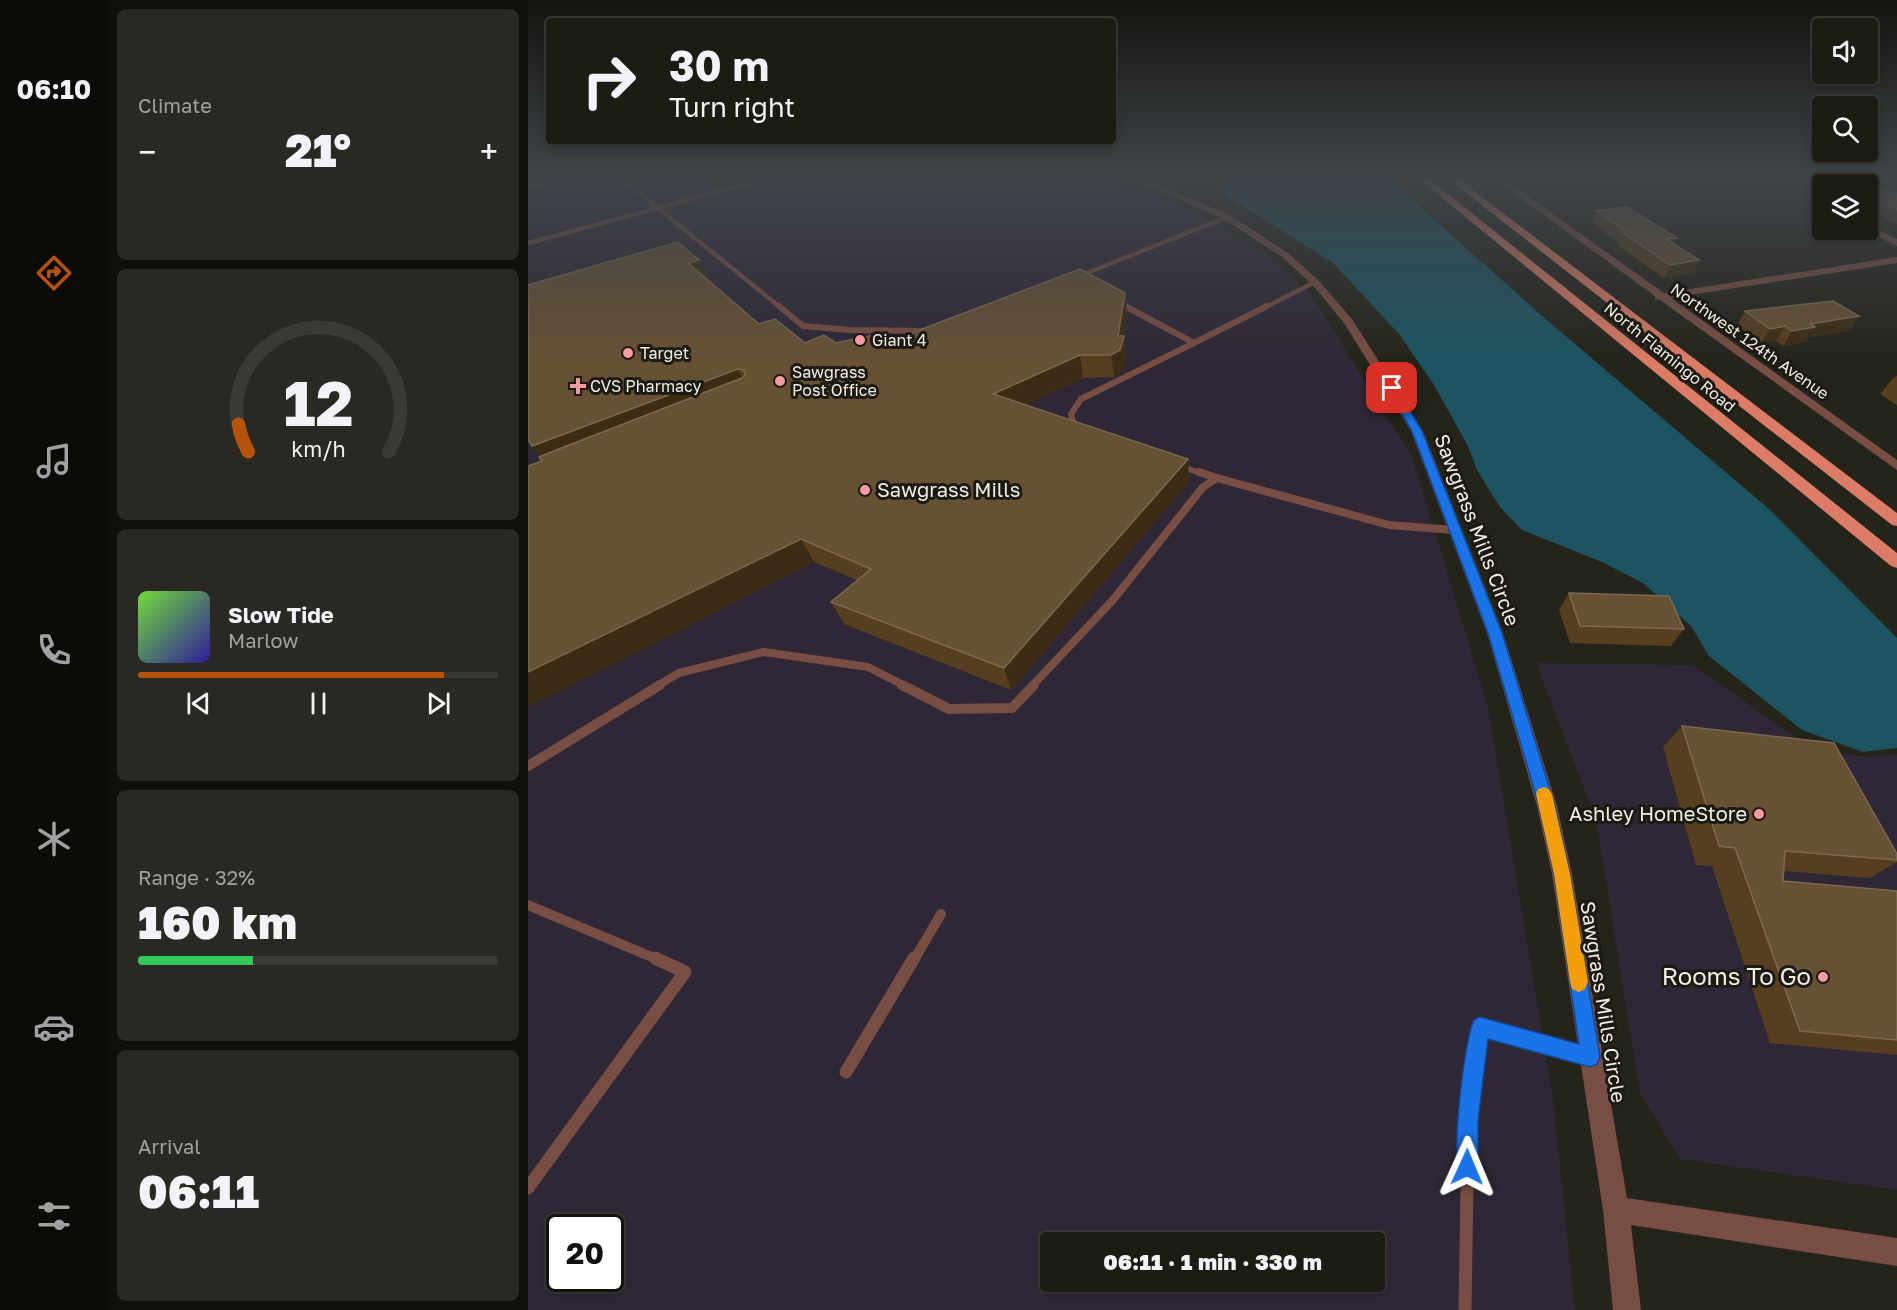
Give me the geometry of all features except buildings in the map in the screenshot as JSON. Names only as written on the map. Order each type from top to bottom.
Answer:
[{"type":"highway","name":"North Flamingo Road","points":[[1498,239],[1897,562]]},
{"type":"highway","name":"North Flamingo Road","points":[[1530,239],[1897,521]]},
{"type":"street","name":"Sawgrass Mills Circle","points":[[1261,239],[1285,255],[1316,282],[1348,321],[1411,421],[1495,633],[1547,806],[1562,874],[1616,1210],[1627,1310]]},
{"type":"street","name":"Northwest 124th Avenue","points":[[1580,239],[1897,466]]},
{"type":"street","points":[[1659,297],[1897,260]]},
{"type":"street","points":[[1616,1210],[1897,1252]]},
{"type":"lane","points":[[697,239],[803,326],[850,330],[935,330]]},
{"type":"lane","points":[[1083,283],[1074,279],[1172,239]]},
{"type":"lane","points":[[1079,431],[1073,427],[1070,418],[1073,408],[1081,399],[1316,282]]},
{"type":"lane","points":[[1110,298],[1194,343]]},
{"type":"lane","points":[[1172,463],[1217,478],[1389,525],[1454,530]]},
{"type":"lane","points":[[528,766],[678,673],[764,652],[868,668],[949,709],[1012,708],[1113,600],[1203,487],[1217,478]]},
{"type":"lane","points":[[528,905],[621,942],[685,972],[528,1188]]},
{"type":"lane","points":[[846,1072],[941,914]]},
{"type":"lane","points":[[1465,1310],[1468,1120],[1480,1027],[1590,1057]]},
{"type":"shaded area","name":"Sawgrass Mills","points":[[528,239],[1241,239],[1263,252],[1309,292],[1412,456],[1488,707],[1553,1100],[1575,1310],[528,1310]]},
{"type":"shaded area","points":[[1536,663],[1693,665],[1812,749],[1869,757],[1897,754],[1897,1190],[1680,1159],[1640,1093],[1596,820]]},
{"type":"water","points":[[1295,239],[1456,239],[1541,315],[1769,509],[1897,638],[1897,748],[1863,752],[1802,730],[1709,656],[1691,626],[1643,583],[1602,562],[1522,530],[1500,507],[1477,470],[1468,446],[1434,385],[1399,334],[1333,263]]},
{"type":"slow traffic","points":[[1544,794],[1562,874],[1579,982]]},
{"type":"place","name":"Giant 4","points":[[860,340]]},
{"type":"place","name":"Target","points":[[628,353]]},
{"type":"place","name":"Sawgrass Post Office","points":[[780,381]]},
{"type":"place","name":"CVS Pharmacy","points":[[578,386]]},
{"type":"place","name":"Sawgrass Mills","points":[[865,490]]},
{"type":"place","name":"Ashley HomeStore","points":[[1759,814]]},
{"type":"place","name":"Rooms To Go","points":[[1823,977]]},
{"type":"route","points":[[1392,388],[1417,431],[1495,633],[1547,806],[1562,874],[1590,1057],[1480,1027],[1468,1120],[1467,1167]]}]
